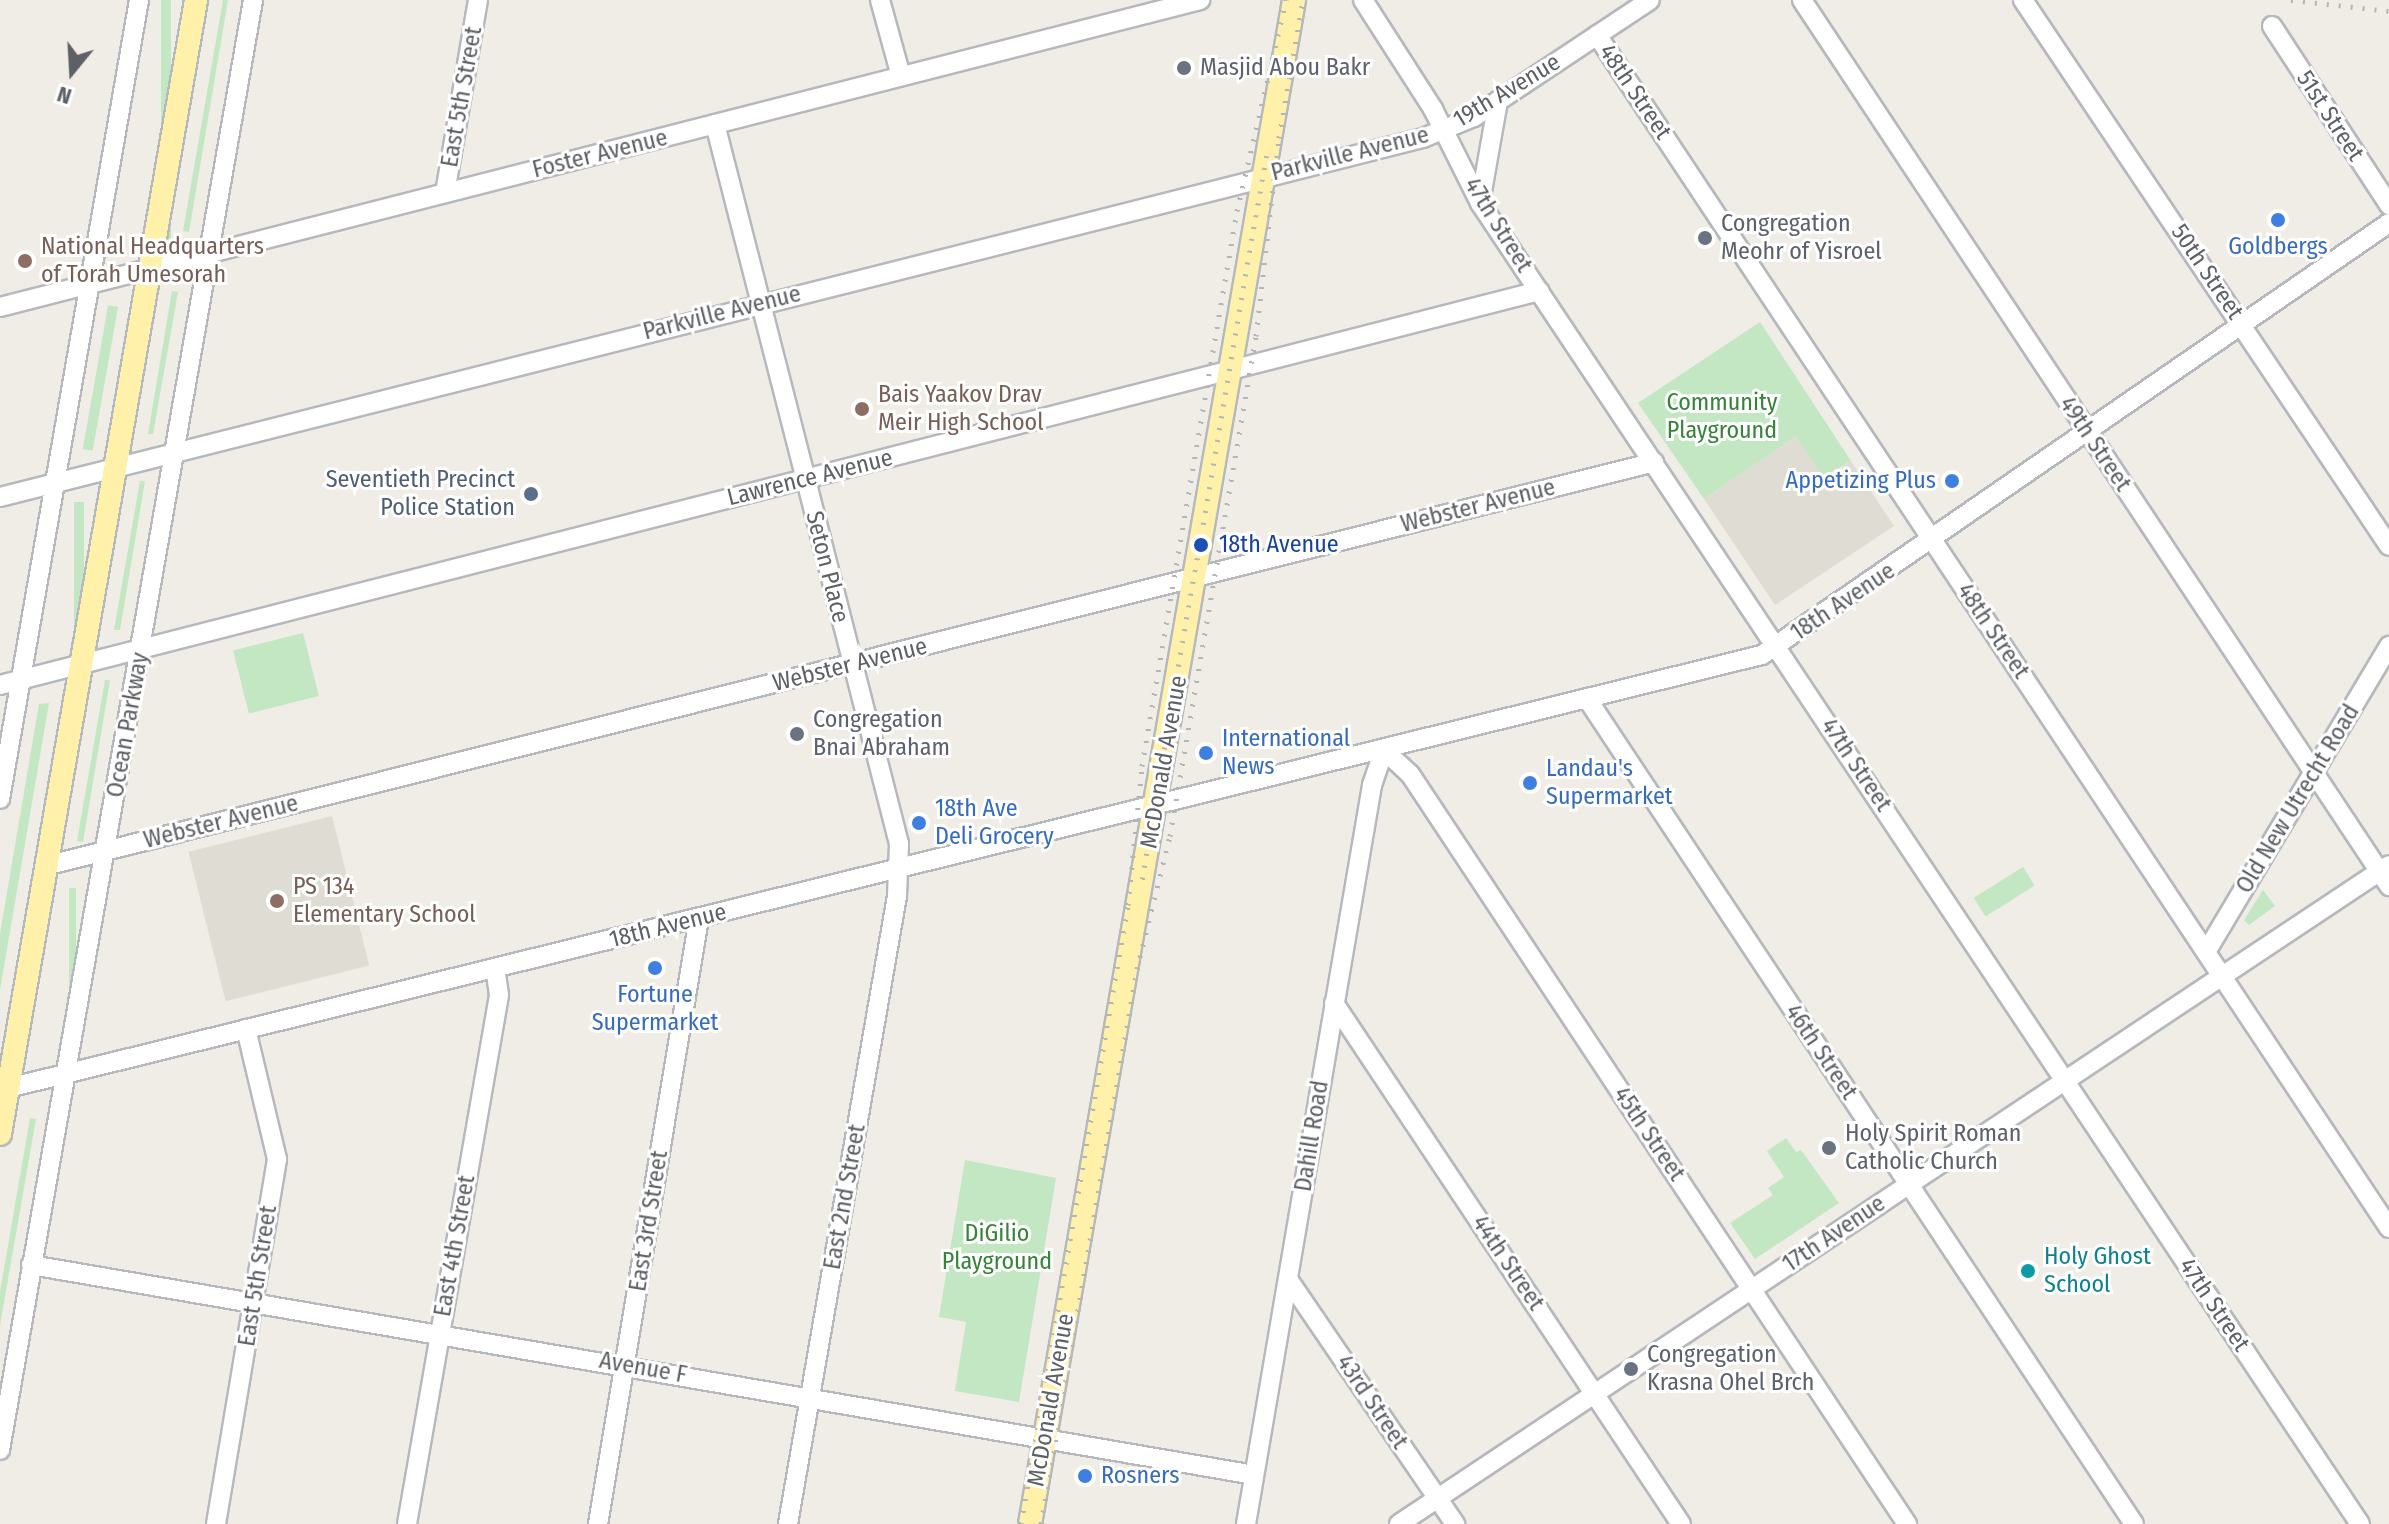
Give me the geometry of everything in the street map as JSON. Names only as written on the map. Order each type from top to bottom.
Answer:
[{"type":"main road","points":[[0,1134],[4,1089],[196,0]]},
{"type":"main road","name":"McDonald Avenue","points":[[1030,1524],[1157,805],[1294,0]]},
{"type":"street","points":[[0,799],[139,0]]},
{"type":"street","name":"Ocean Parkway","points":[[0,1450],[253,0]]},
{"type":"street","name":"East 5th Street","points":[[445,193],[478,0]]},
{"type":"street","points":[[880,0],[901,76]]},
{"type":"street","name":"Foster Avenue","points":[[0,307],[1200,0]]},
{"type":"street","name":"47th Street","points":[[1363,0],[1443,129],[1480,203],[2360,1524]]},
{"type":"street","name":"19th Avenue","points":[[1443,129],[1498,101],[1650,0]]},
{"type":"street","name":"49th Street","points":[[1802,0],[2315,775],[2386,875]]},
{"type":"street","name":"50th Street","points":[[2023,0],[2389,546]]},
{"type":"street","name":"51st Street","points":[[2272,26],[2389,205]]},
{"type":"street","name":"48th Street","points":[[1597,35],[2389,1228]]},
{"type":"street","points":[[1480,203],[1498,101]]},
{"type":"street","name":"Seton Place","points":[[715,124],[899,844],[898,870]]},
{"type":"street","name":"Parkville Avenue","points":[[0,497],[1443,129]]},
{"type":"street","name":"18th Avenue","points":[[4,1089],[1751,659],[1777,647],[2389,223]]},
{"type":"street","name":"Lawrence Avenue","points":[[0,685],[1539,291]]},
{"type":"street","name":"Webster Avenue","points":[[45,866],[1654,462]]},
{"type":"street","name":"Old New Utrecht Road","points":[[2206,952],[2315,775],[2389,646]]},
{"type":"street","name":"46th Street","points":[[1588,700],[2134,1524]]},
{"type":"street","name":"Dahill Road","points":[[1246,1524],[1372,785],[1384,750]]},
{"type":"street","name":"45th Street","points":[[1384,750],[1410,774],[1907,1524]]},
{"type":"street","name":"East 2nd Street","points":[[788,1524],[898,870]]},
{"type":"street","name":"17th Avenue","points":[[1399,1524],[2222,976],[2386,875]]},
{"type":"street","name":"East 3rd Street","points":[[598,1524],[699,918]]},
{"type":"street","name":"East 4th Street","points":[[407,1524],[499,995],[495,968]]},
{"type":"street","name":"44th Street","points":[[1334,1003],[1681,1524]]},
{"type":"street","name":"East 5th Street","points":[[216,1524],[277,1159],[246,1029]]},
{"type":"street","name":"Avenue F","points":[[31,1265],[1254,1475]]},
{"type":"street","name":"43rd Street","points":[[1288,1279],[1455,1524]]},
{"type":"shaded area","points":[[1796,436],[1828,477],[1851,461],[1894,526],[1775,605],[1704,499]]},
{"type":"shaded area","name":"PS 134 Elementary School","points":[[332,816],[369,965],[226,1001],[188,852]]},
{"type":"green space","points":[[161,0],[171,0],[171,250],[161,250]]},
{"type":"green space","points":[[223,0],[228,0],[189,232],[183,231]]},
{"type":"green space","points":[[172,291],[178,292],[153,434],[148,434]]},
{"type":"green space","points":[[108,305],[118,307],[93,451],[83,449]]},
{"type":"green space","name":"Community Playground","points":[[1760,322],[1851,461],[1823,477],[1796,436],[1704,499],[1638,403]]},
{"type":"green space","points":[[140,481],[145,481],[120,630],[114,630]]},
{"type":"green space","points":[[74,502],[84,502],[84,650],[74,650]]},
{"type":"green space","points":[[303,633],[319,696],[249,713],[233,650]]},
{"type":"green space","points":[[105,680],[110,680],[83,842],[77,841]]},
{"type":"green space","points":[[49,703],[0,990],[0,934],[39,704]]},
{"type":"green space","points":[[2023,867],[2035,886],[1985,916],[1974,898]]},
{"type":"green space","points":[[69,888],[76,888],[76,1053],[69,1053]]},
{"type":"green space","points":[[2263,890],[2275,906],[2249,925],[2244,920]]},
{"type":"green space","points":[[30,1118],[36,1119],[0,1325],[0,1292]]},
{"type":"green space","points":[[1786,1138],[1796,1152],[1801,1150],[1839,1203],[1755,1259],[1730,1223],[1773,1195],[1768,1188],[1784,1177],[1767,1151]]},
{"type":"green space","name":"DiGilio Playground","points":[[965,1160],[1056,1178],[1019,1402],[955,1391],[966,1322],[939,1317]]},
{"type":"railway","points":[[1021,1524],[1128,905],[1142,766],[1237,211],[1286,0]]},
{"type":"railway","points":[[1041,1524],[1137,969],[1170,836],[1256,336],[1279,138],[1303,0]]},
{"type":"railway","points":[[2291,0],[2389,11]]},
{"type":"railway","points":[[1142,879],[1268,146]]},
{"type":"place","name":"Masjid Abou Bakr","points":[[1184,68]]},
{"type":"place","name":"Goldbergs","points":[[2278,220]]},
{"type":"place","name":"Congregation Meohr of Yisroel","points":[[1705,238]]},
{"type":"place","name":"National Headquarters of Torah Umesorah","points":[[25,261]]},
{"type":"place","name":"Bais Yaakov Drav Meir High School","points":[[862,409]]},
{"type":"place","name":"Appetizing Plus","points":[[1952,481]]},
{"type":"place","name":"Seventieth Precinct Police Station","points":[[531,494]]},
{"type":"place","name":"18th Avenue","points":[[1201,545]]},
{"type":"place","name":"Congregation Bnai Abraham","points":[[797,734]]},
{"type":"place","name":"International News","points":[[1206,753]]},
{"type":"place","name":"Landau's Supermarket","points":[[1530,783]]},
{"type":"place","name":"18th Ave Deli Grocery","points":[[919,823]]},
{"type":"place","name":"PS 134 Elementary School","points":[[277,901]]},
{"type":"place","name":"Fortune Supermarket","points":[[655,968]]},
{"type":"place","name":"Holy Spirit Roman Catholic Church","points":[[1829,1148]]},
{"type":"place","name":"Holy Ghost School","points":[[2028,1271]]},
{"type":"place","name":"Congregation Krasna Ohel Brch","points":[[1631,1369]]},
{"type":"place","name":"Rosners","points":[[1085,1476]]}]
